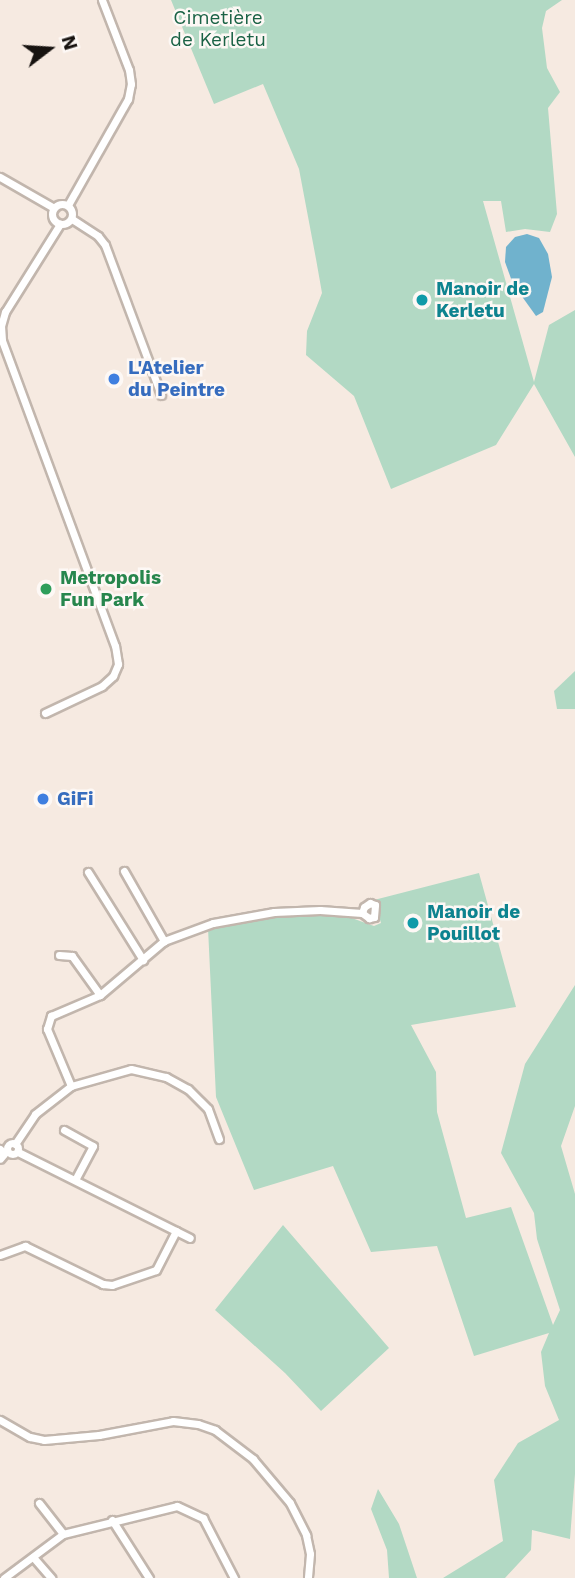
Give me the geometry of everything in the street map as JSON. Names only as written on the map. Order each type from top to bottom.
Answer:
[{"type":"street","points":[[68,205],[128,99],[131,84],[129,70],[102,0]]},
{"type":"street","points":[[0,177],[54,208]]},
{"type":"street","points":[[60,224],[53,218],[54,208],[58,204],[68,205],[72,210],[72,219]]},
{"type":"street","points":[[45,713],[102,686],[113,676],[118,664],[115,646],[2,340],[1,326],[5,312],[60,224],[72,219]]},
{"type":"street","points":[[72,219],[98,236],[105,245],[161,395]]},
{"type":"street","points":[[124,871],[164,941]]},
{"type":"street","points":[[88,872],[144,960]]},
{"type":"street","points":[[71,1086],[49,1037],[47,1021],[59,1012],[100,995],[164,941],[213,923],[274,912],[320,910],[362,913]]},
{"type":"street","points":[[59,955],[72,956],[100,995]]},
{"type":"street","points":[[0,1159],[4,1154],[0,1149],[12,1145],[35,1114],[71,1086],[131,1069],[166,1077],[188,1089],[208,1109],[219,1139]]},
{"type":"street","points":[[64,1130],[93,1146],[75,1180]]},
{"type":"street","points":[[12,1145],[15,1154]]},
{"type":"street","points":[[0,1159],[15,1154],[75,1180],[190,1238]]},
{"type":"street","points":[[0,1255],[25,1246],[112,1285],[156,1270],[176,1231]]},
{"type":"street","points":[[0,1420],[30,1437],[44,1440],[99,1435],[173,1421],[198,1424],[215,1430],[253,1459],[290,1503],[306,1535],[310,1555],[308,1578]]},
{"type":"street","points":[[39,1503],[63,1534]]},
{"type":"street","points":[[4,1578],[63,1534],[167,1506],[195,1512],[208,1525],[234,1578]]},
{"type":"street","points":[[112,1520],[149,1578]]},
{"type":"street","points":[[33,1557],[51,1578]]},
{"type":"green space","name":"Cimetière de Kerletu","points":[[171,0],[562,0],[546,11],[542,28],[547,68],[560,92],[548,108],[557,214],[550,232],[525,229],[506,232],[501,201],[483,201],[534,382],[549,325],[575,310],[575,457],[534,384],[496,445],[391,489],[354,396],[306,355],[307,331],[322,293],[299,169],[263,84],[214,104]]},
{"type":"green space","points":[[575,671],[575,709],[557,709],[554,691]]},
{"type":"green space","points":[[479,873],[516,1007],[411,1025],[436,1072],[437,1112],[466,1218],[511,1207],[553,1325],[560,1310],[537,1239],[534,1213],[501,1153],[525,1064],[575,985],[575,1106],[561,1146],[575,1194],[575,1474],[570,1539],[532,1530],[531,1550],[505,1578],[443,1578],[503,1541],[494,1480],[518,1443],[559,1420],[545,1386],[541,1352],[549,1333],[474,1356],[437,1246],[371,1252],[333,1166],[254,1190],[216,1097],[208,928],[286,914],[346,916],[374,926],[381,923],[374,900]]},
{"type":"green space","points":[[283,1225],[389,1348],[321,1411],[285,1373],[215,1310]]},
{"type":"green space","points":[[378,1489],[399,1524],[417,1578],[389,1578],[387,1550],[371,1509]]},
{"type":"water","points":[[527,234],[539,238],[548,254],[552,277],[543,312],[536,316],[513,284],[505,262],[506,247],[515,237]]},
{"type":"place","name":"Manoir de Kerletu","points":[[422,300]]},
{"type":"place","name":"L'Atelier du Peintre","points":[[114,379]]},
{"type":"place","name":"Metropolis Fun Park","points":[[46,589]]},
{"type":"place","name":"GiFi","points":[[43,799]]},
{"type":"place","name":"Manoir de Pouillot","points":[[413,923]]}]
